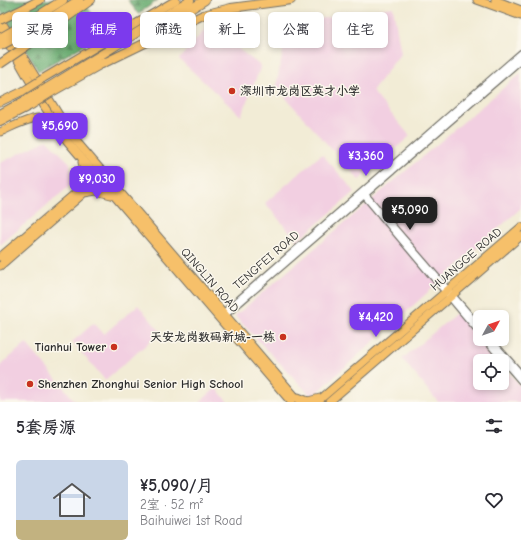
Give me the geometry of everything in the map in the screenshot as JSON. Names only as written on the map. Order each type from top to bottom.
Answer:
[{"type":"highway","points":[[0,19],[40,0]]},
{"type":"highway","points":[[48,12],[64,0]]},
{"type":"highway","points":[[0,64],[41,36],[73,9],[79,0]]},
{"type":"highway","points":[[64,12],[91,0]]},
{"type":"highway","points":[[0,121],[190,0]]},
{"type":"highway","points":[[102,64],[205,0]]},
{"type":"highway","points":[[49,91],[194,18],[222,9],[291,0]]},
{"type":"highway","points":[[0,38],[12,33]]},
{"type":"highway","points":[[0,46],[12,38]]},
{"type":"highway","points":[[0,114],[30,102]]},
{"type":"main road","points":[[158,11],[169,0]]},
{"type":"main road","points":[[0,102],[23,91],[176,0]]},
{"type":"main road","points":[[477,0],[521,16]]},
{"type":"main road","points":[[495,0],[521,10]]},
{"type":"main road","points":[[0,19],[47,104],[54,124]]},
{"type":"main road","points":[[0,29],[47,104],[72,136],[99,176]]},
{"type":"main road","points":[[0,132],[38,118],[46,118],[54,124],[79,157],[83,163],[85,175],[76,195],[0,266]]},
{"type":"main road","points":[[79,157],[99,176]]},
{"type":"main road","points":[[0,257],[99,176]]},
{"type":"main road","name":"QINGLIN ROAD","points":[[99,176],[114,197],[300,402]]},
{"type":"main road","name":"QINGLIN ROAD","points":[[99,176],[223,316],[292,402]]},
{"type":"main road","points":[[76,195],[96,191],[108,193],[114,197]]},
{"type":"main road","name":"HUANGGE ROAD","points":[[329,402],[521,227]]},
{"type":"main road","name":"HUANGGE ROAD","points":[[317,402],[448,293],[521,236]]},
{"type":"main road","points":[[283,392],[287,402]]},
{"type":"main road","points":[[293,393],[308,401],[324,396]]},
{"type":"street","name":"TENGFEI ROAD","points":[[364,194],[521,53]]},
{"type":"street","name":"TENGFEI ROAD","points":[[223,316],[521,60]]},
{"type":"street","points":[[364,194],[473,324]]},
{"type":"street","points":[[448,293],[473,320]]},
{"type":"street","points":[[491,346],[521,381]]},
{"type":"street","points":[[496,346],[521,374]]},
{"type":"shaded area","points":[[393,7],[401,53],[372,91],[410,136],[359,180],[276,87],[283,48],[324,48],[324,18],[332,17],[332,48],[388,48],[388,12],[362,12]]},
{"type":"shaded area","name":"深圳市龙岗区英才小学","points":[[204,31],[204,48],[237,48],[261,66],[241,116],[179,59],[189,48],[196,48],[196,40]]},
{"type":"shaded area","points":[[521,73],[521,208],[312,397],[235,316]]},
{"type":"shaded area","points":[[47,140],[70,163],[72,184],[0,245],[0,163]]},
{"type":"shaded area","points":[[322,154],[355,192],[297,241],[265,203]]},
{"type":"shaded area","name":"Tianhui Tower","points":[[138,305],[161,332],[105,380],[72,342],[94,323],[104,334]]},
{"type":"shaded area","points":[[458,312],[473,330],[473,346],[486,346],[493,354],[473,354],[473,390],[509,390],[509,373],[521,387],[521,402],[438,402],[402,359]]},
{"type":"shaded area","name":"Shenzhen Zhonghui Senior High School","points":[[26,343],[76,402],[0,402],[0,366]]},
{"type":"shaded area","points":[[216,388],[228,402],[200,402]]},
{"type":"green space","points":[[0,0],[82,0],[91,12],[76,12],[76,48],[79,48],[38,71],[25,48],[68,48],[68,12],[12,12],[12,28],[0,10]]},
{"type":"green space","points":[[128,0],[158,0],[140,12],[138,14]]},
{"type":"place","name":"深圳市龙岗区英才小学","points":[[232,91]]},
{"type":"place","name":"天安龙岗数码新城-一栋","points":[[283,337]]},
{"type":"place","name":"Tianhui Tower","points":[[114,347]]},
{"type":"place","name":"Shenzhen Zhonghui Senior High School","points":[[30,384]]}]
